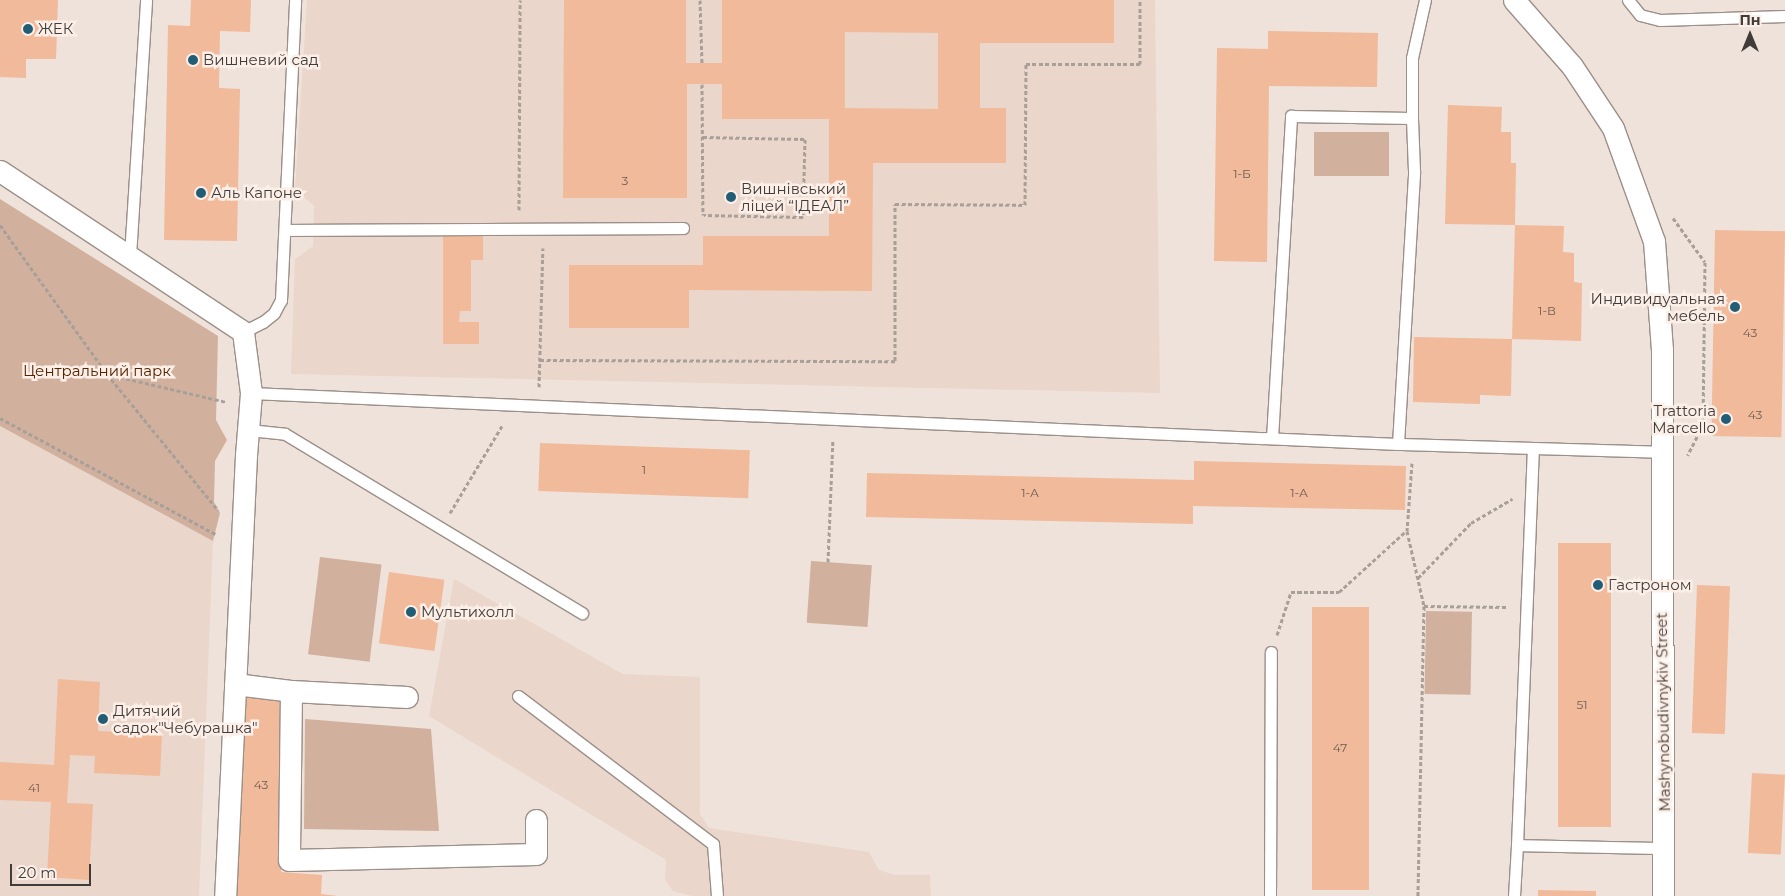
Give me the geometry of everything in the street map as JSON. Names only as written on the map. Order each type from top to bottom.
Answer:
[{"type":"street","name":"Mashynobudivnykiv Street","points":[[1514,0],[1572,66],[1613,128],[1654,241],[1662,350],[1665,848],[1663,896]]},
{"type":"street","points":[[0,170],[243,332],[251,393],[225,896]]},
{"type":"street","points":[[235,684],[291,691],[408,697]]},
{"type":"street","points":[[291,691],[289,860],[536,854],[536,820]]},
{"type":"lane","points":[[130,256],[146,0]]},
{"type":"lane","points":[[243,332],[263,322],[274,313],[281,300],[295,0]]},
{"type":"lane","points":[[1398,444],[1414,171],[1412,58],[1425,0]]},
{"type":"lane","points":[[1628,0],[1640,15],[1660,20],[1785,16]]},
{"type":"lane","points":[[1272,438],[1291,116],[1412,118]]},
{"type":"lane","points":[[285,230],[683,228]]},
{"type":"lane","points":[[251,393],[1398,444],[1662,452]]},
{"type":"lane","points":[[249,430],[285,434],[582,613]]},
{"type":"lane","points":[[1514,896],[1533,448]]},
{"type":"lane","points":[[1270,896],[1271,652]]},
{"type":"lane","points":[[518,696],[713,844],[717,896]]},
{"type":"lane","points":[[1517,845],[1665,848]]},
{"type":"path","points":[[519,229],[520,0]]},
{"type":"path","points":[[700,0],[702,63]]},
{"type":"path","points":[[540,360],[895,362],[895,204],[1025,205],[1026,64],[1140,64],[1140,0]]},
{"type":"path","points":[[702,84],[704,214]]},
{"type":"path","points":[[683,228],[704,214],[803,217],[805,139],[702,137]]},
{"type":"path","points":[[1670,213],[1705,262],[1703,425],[1685,460]]},
{"type":"path","points":[[0,225],[108,374],[224,517]]},
{"type":"path","points":[[538,405],[544,229]]},
{"type":"path","points":[[441,528],[515,404]]},
{"type":"path","points":[[0,418],[221,537]]},
{"type":"path","points":[[828,562],[834,418]]},
{"type":"path","points":[[1414,444],[1407,531],[1424,606],[1418,896]]},
{"type":"path","points":[[1417,578],[1472,523],[1531,488]]},
{"type":"path","points":[[1271,652],[1291,592],[1339,592],[1407,531]]},
{"type":"path","points":[[1424,606],[1527,608]]},
{"type":"shaded area","name":"Вишнівський ліцей “ІДЕАЛ”","points":[[307,0],[1155,0],[1160,393],[291,374],[295,259],[313,246],[314,206],[295,189]]},
{"type":"shaded area","name":"Дитячий садок\"Чебурашка\"","points":[[0,426],[213,541],[199,896],[0,896]]},
{"type":"shaded area","points":[[454,579],[623,674],[700,677],[700,814],[709,828],[869,852],[879,870],[895,875],[930,875],[931,896],[692,896],[673,891],[665,880],[666,860],[429,716]]},
{"type":"green space","points":[[1314,132],[1389,132],[1389,176],[1314,176]]},
{"type":"green space","name":"Центральний парк","points":[[0,199],[218,336],[216,420],[227,440],[215,461],[214,502],[220,513],[213,541],[0,426]]},
{"type":"green space","points":[[320,557],[382,565],[370,662],[308,654]]},
{"type":"green space","points":[[811,561],[872,565],[868,627],[807,623]]},
{"type":"green space","points":[[1426,611],[1472,612],[1471,695],[1425,694]]},
{"type":"green space","points":[[305,719],[431,729],[439,831],[304,829]]},
{"type":"building","name":"ЖЕК","points":[[0,0],[58,0],[56,59],[26,59],[26,78],[0,77]]},
{"type":"building","points":[[191,0],[251,0],[250,32],[220,31],[219,88],[240,89],[237,241],[164,240],[168,25],[190,26]]},
{"type":"building","points":[[564,0],[686,0],[686,63],[722,63],[722,0],[1114,0],[1114,43],[980,43],[980,108],[1006,108],[1006,163],[873,163],[872,291],[689,290],[689,328],[569,328],[569,265],[703,265],[703,236],[829,236],[829,119],[722,119],[722,84],[687,84],[687,198],[563,198]],"holes":[[[845,32],[938,33],[938,109],[845,108]]]},
{"type":"building","points":[[1268,31],[1378,33],[1377,87],[1269,86],[1267,262],[1214,261],[1217,48],[1268,49]]},
{"type":"building","points":[[1448,105],[1502,107],[1501,132],[1511,132],[1511,163],[1516,163],[1515,225],[1445,224]]},
{"type":"building","points":[[1515,225],[1564,226],[1563,252],[1574,253],[1574,282],[1582,283],[1581,341],[1512,339]]},
{"type":"building","points":[[1715,230],[1785,231],[1781,437],[1711,436]]},
{"type":"building","points":[[443,235],[483,235],[483,260],[471,260],[471,311],[460,311],[459,322],[479,322],[479,344],[443,344]]},
{"type":"building","points":[[1414,337],[1512,339],[1511,396],[1480,395],[1480,404],[1413,402]]},
{"type":"building","points":[[540,443],[750,450],[748,498],[538,491]]},
{"type":"building","points":[[1194,461],[1406,466],[1405,510],[1193,506],[1193,524],[866,517],[867,473],[1194,480]]},
{"type":"building","points":[[1558,543],[1611,543],[1611,827],[1558,827]]},
{"type":"building","name":"Мультихолл","points":[[389,572],[444,580],[434,651],[379,643]]},
{"type":"building","points":[[1697,585],[1730,586],[1725,734],[1692,733]]},
{"type":"building","points":[[1312,607],[1369,607],[1369,890],[1312,890]]},
{"type":"building","points":[[58,679],[100,682],[98,731],[162,734],[160,776],[94,773],[95,756],[70,755],[67,803],[93,804],[89,880],[47,877],[51,802],[0,800],[0,762],[54,765]]},
{"type":"building","points":[[242,695],[290,698],[281,872],[322,875],[321,894],[338,896],[229,896]]},
{"type":"building","points":[[1752,773],[1785,775],[1781,855],[1748,853]]},
{"type":"building","points":[[1538,890],[1596,891],[1596,896],[1538,896]]},
{"type":"place","name":"ЖЕК","points":[[28,29]]},
{"type":"place","name":"Вишневий сад","points":[[193,60]]},
{"type":"place","name":"Аль Капоне","points":[[201,193]]},
{"type":"place","name":"Вишнівський ліцей “ІДЕАЛ”","points":[[731,197]]},
{"type":"place","name":"Индивидуальная мебель","points":[[1735,307]]},
{"type":"place","name":"Trattoria Marcello","points":[[1726,419]]},
{"type":"place","name":"Гастроном","points":[[1598,585]]},
{"type":"place","name":"Мультихолл","points":[[411,612]]},
{"type":"place","name":"Дитячий садок\"Чебурашка\"","points":[[103,719]]}]
